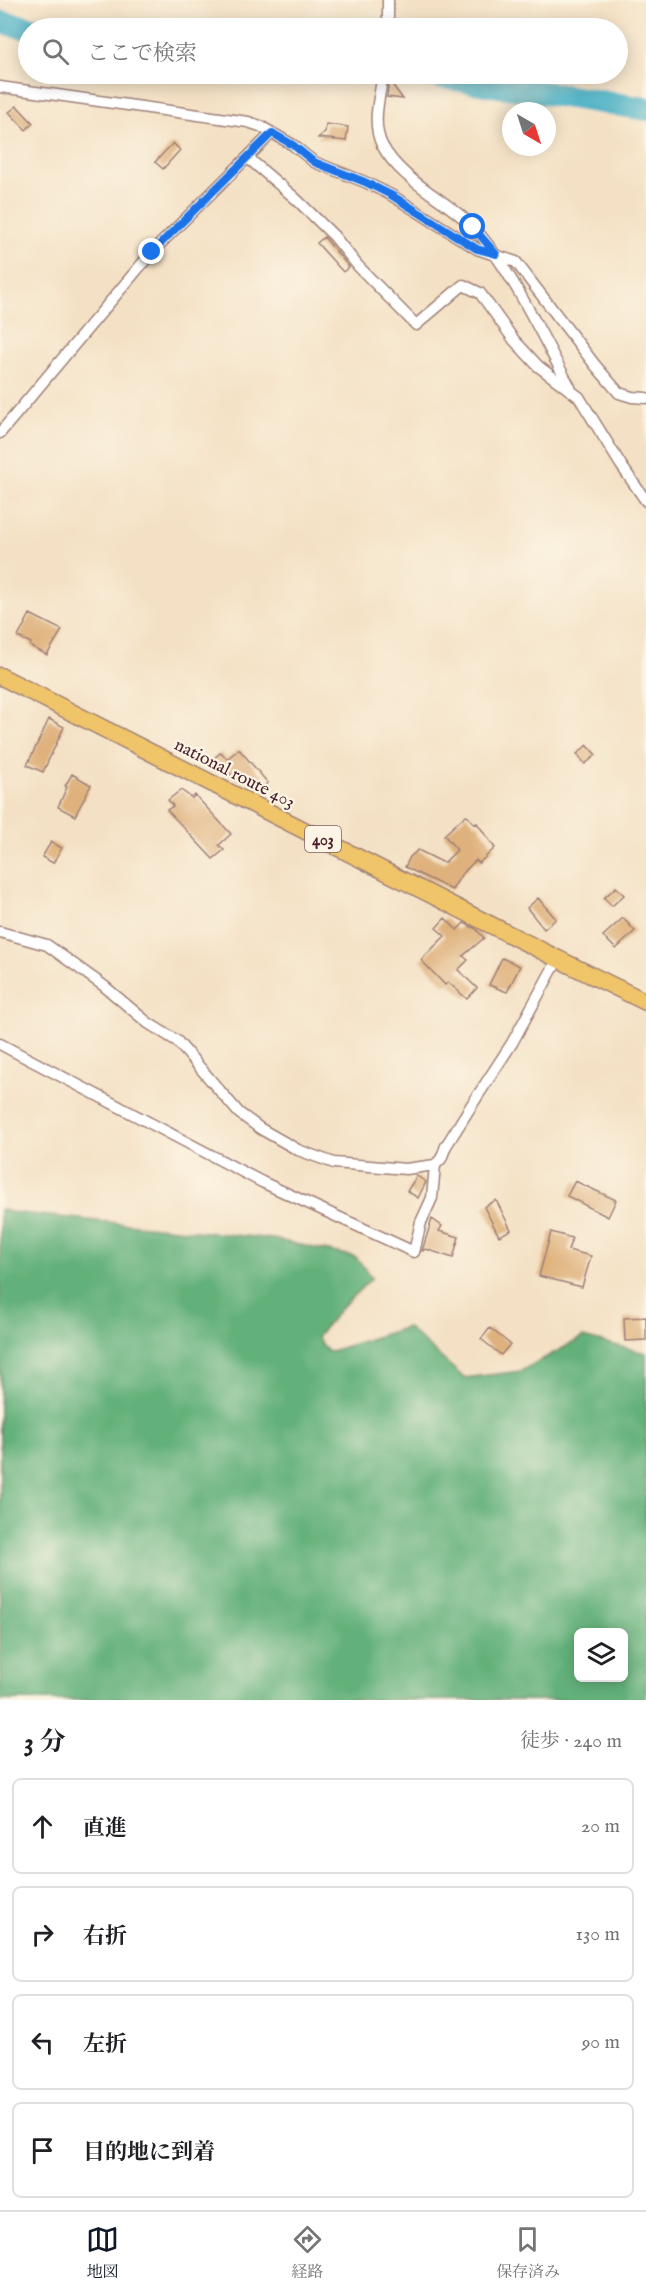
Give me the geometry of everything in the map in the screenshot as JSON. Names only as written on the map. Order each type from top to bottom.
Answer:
[{"type":"highway","name":"national route 403","points":[[0,675],[646,1002]]},
{"type":"street","points":[[388,0],[388,18]]},
{"type":"street","points":[[381,84],[376,122],[381,144],[406,175],[440,199],[473,227],[496,254],[573,392]]},
{"type":"street","points":[[0,87],[248,122],[272,133],[293,145],[314,162],[374,186],[477,249],[516,262],[619,393],[646,398]]},
{"type":"street","points":[[0,432],[152,252],[272,133]]},
{"type":"street","points":[[248,159],[279,183],[326,228],[358,266],[416,325],[463,285],[480,293],[514,340],[538,366],[579,398],[646,501]]},
{"type":"street","points":[[0,932],[47,945],[104,986],[148,1023],[177,1041],[239,1113],[261,1129],[298,1150],[334,1163],[406,1169],[435,1166],[441,1160],[446,1146],[512,1043],[558,959]]},
{"type":"street","points":[[0,1044],[262,1182],[414,1252],[421,1222],[432,1198],[435,1166]]},
{"type":"green space","points":[[0,1209],[273,1239],[356,1257],[372,1278],[340,1309],[317,1337],[328,1352],[407,1327],[464,1378],[521,1371],[583,1337],[646,1353],[646,1700],[0,1700]]},
{"type":"building","points":[[389,84],[395,84],[394,87],[403,99],[387,97]]},
{"type":"building","points":[[17,106],[33,123],[26,130],[9,112]]},
{"type":"building","points":[[326,124],[348,127],[346,141],[318,138],[325,132]]},
{"type":"building","points":[[173,143],[180,150],[163,169],[155,162]]},
{"type":"building","points":[[324,237],[349,267],[343,272],[317,243]]},
{"type":"building","points":[[30,614],[62,630],[47,655],[18,637]]},
{"type":"building","points":[[49,719],[64,727],[43,772],[27,765]]},
{"type":"building","points":[[587,745],[596,755],[585,764],[577,754]]},
{"type":"building","points":[[239,749],[268,783],[260,791],[250,779],[244,784],[242,781],[235,780],[223,766],[217,771],[210,762],[221,752],[227,759]]},
{"type":"building","points":[[72,774],[91,785],[75,816],[58,807]]},
{"type":"building","points":[[181,790],[192,798],[195,795],[231,834],[219,845],[224,850],[213,859],[167,810],[173,806],[168,800]]},
{"type":"building","points":[[466,815],[475,824],[477,823],[495,848],[479,863],[476,860],[461,875],[452,890],[405,867],[410,857],[418,850],[444,863],[457,850],[444,835]]},
{"type":"building","points":[[51,842],[62,848],[53,863],[42,857]]},
{"type":"building","points":[[616,887],[624,895],[612,906],[604,898]]},
{"type":"building","points":[[538,898],[556,919],[544,929],[527,908]]},
{"type":"building","points":[[445,918],[457,930],[464,923],[476,929],[484,938],[463,956],[468,960],[458,970],[477,988],[467,999],[448,982],[445,985],[421,960],[445,936],[436,928]]},
{"type":"building","points":[[623,918],[635,931],[616,949],[603,936]]},
{"type":"building","points":[[502,958],[520,966],[507,992],[489,985]]},
{"type":"building","points":[[417,1176],[426,1182],[418,1198],[407,1191]]},
{"type":"building","points":[[575,1181],[616,1200],[608,1217],[567,1196]]},
{"type":"building","points":[[496,1200],[511,1230],[499,1236],[484,1207]]},
{"type":"building","points":[[432,1219],[442,1226],[439,1231],[459,1237],[453,1258],[426,1249],[422,1251]]},
{"type":"building","points":[[551,1232],[572,1238],[568,1250],[591,1256],[582,1287],[539,1276]]},
{"type":"building","points":[[646,1317],[646,1340],[625,1341],[624,1318]]},
{"type":"building","points":[[490,1328],[510,1344],[501,1355],[481,1339]]},
{"type":"waterway","points":[[0,22],[18,26]]},
{"type":"waterway","points":[[487,84],[646,109]]},
{"type":"route","points":[[152,252],[272,133],[293,145],[314,162],[391,195],[477,249],[496,254],[473,227]]}]
